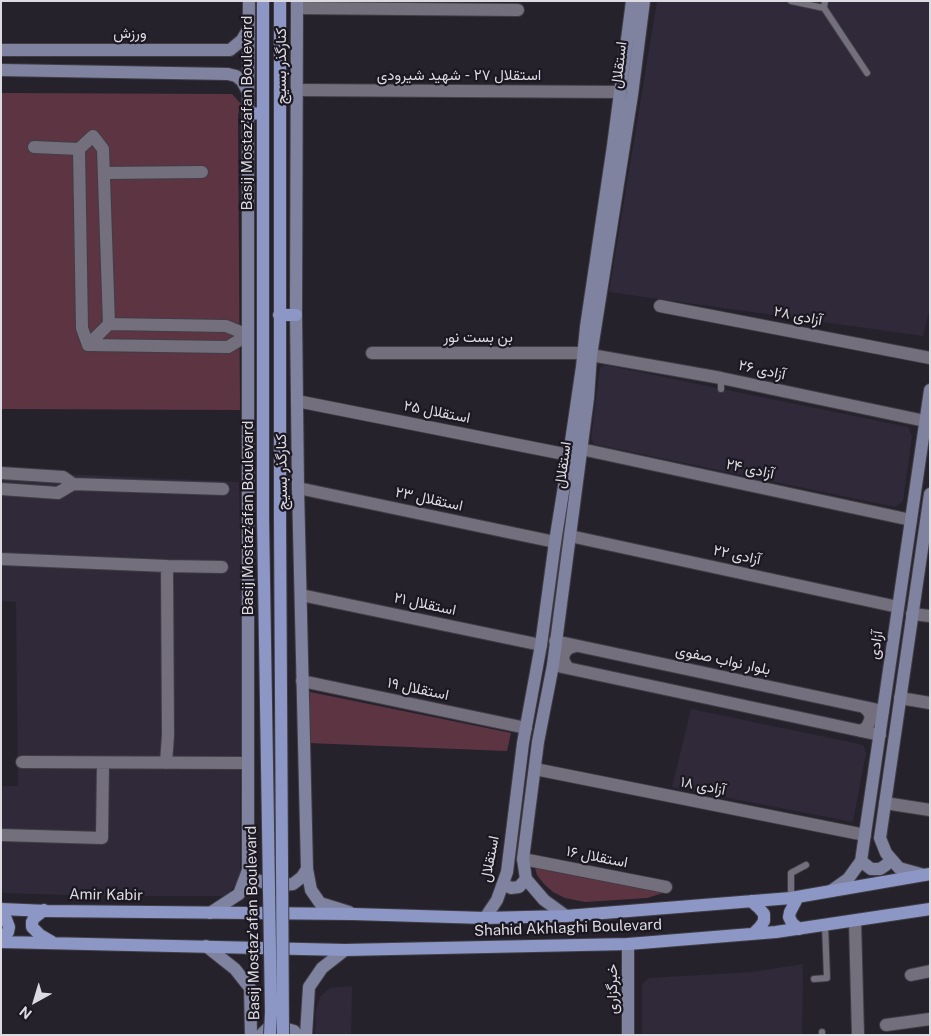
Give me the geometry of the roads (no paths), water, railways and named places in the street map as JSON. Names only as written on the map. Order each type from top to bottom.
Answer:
[{"type":"main road","name":"Basij Mostaz'afan Boulevard","points":[[263,1],[263,518],[271,993],[270,1035]]},
{"type":"main road","name":"Basij Mostaz'afan Boulevard","points":[[280,1],[279,315],[283,1035]]},
{"type":"main road","points":[[248,114],[263,114]]},
{"type":"main road","points":[[279,315],[296,315]]},
{"type":"main road","name":"Shahid Akhlaghi Boulevard","points":[[210,913],[353,914],[484,918],[566,916],[795,897],[927,874]]},
{"type":"main road","points":[[795,897],[789,917],[792,923],[799,929]]},
{"type":"main road","points":[[750,901],[760,908],[764,914],[764,921],[754,934]]},
{"type":"main road","name":"Amir Kabir","points":[[1,909],[210,913]]},
{"type":"main road","name":"Shahid Akhlaghi Boulevard","points":[[206,946],[346,950],[628,944],[799,929],[930,909]]},
{"type":"main road","points":[[44,910],[34,918],[32,927],[40,935],[54,943]]},
{"type":"main road","points":[[1,914],[10,927],[8,932],[1,937]]},
{"type":"main road","points":[[1,942],[206,946]]},
{"type":"street","points":[[210,913],[239,894],[248,870],[249,1]]},
{"type":"street","name":"استقلال","points":[[608,214],[620,92],[632,1]]},
{"type":"street","name":"استقلال","points":[[484,918],[497,900],[507,872],[523,743],[542,645],[554,542],[587,354],[608,214],[632,95],[644,1]]},
{"type":"street","points":[[297,5],[518,10]]},
{"type":"street","name":"کنارگذر بسیج","points":[[297,5],[296,315],[306,869],[311,890],[320,903],[353,914]]},
{"type":"street","name":"ورزش","points":[[1,50],[230,50],[242,40],[249,28]]},
{"type":"street","points":[[1,70],[228,74],[236,76],[242,81],[248,92]]},
{"type":"street","name":"استقلال ۲۷ - شهید شیرودی","points":[[297,90],[620,92]]},
{"type":"street","points":[[88,345],[82,328],[80,149],[93,136],[103,149],[109,324]]},
{"type":"street","points":[[34,147],[80,149]]},
{"type":"street","points":[[104,173],[202,172]]},
{"type":"street","name":"آزادی ۲۸","points":[[660,306],[930,358]]},
{"type":"street","points":[[88,345],[109,324],[226,326],[248,335]]},
{"type":"street","points":[[88,345],[228,347],[248,335]]},
{"type":"street","name":"بن بست نور","points":[[372,353],[587,354]]},
{"type":"street","name":"استقلال","points":[[526,879],[523,859],[538,742],[553,665],[581,449],[592,399],[587,354]]},
{"type":"street","name":"آزادی ۲۶","points":[[587,354],[890,418],[925,421]]},
{"type":"street","name":"آزادی","points":[[830,891],[848,879],[861,861],[930,390]]},
{"type":"street","name":"استقلال ۲۵","points":[[297,400],[569,455]]},
{"type":"street","name":"آزادی ۲۴","points":[[581,449],[911,520]]},
{"type":"street","points":[[1,473],[63,477],[73,484]]},
{"type":"street","points":[[1,489],[58,493],[73,484],[223,488]]},
{"type":"street","name":"استقلال ۲۳","points":[[298,488],[554,542]]},
{"type":"street","name":"آزادی","points":[[891,859],[886,853],[880,838],[912,614],[927,530],[930,494]]},
{"type":"street","name":"آزادی ۲۲","points":[[570,536],[898,607]]},
{"type":"street","points":[[1,559],[222,567]]},
{"type":"street","points":[[905,562],[920,564]]},
{"type":"street","points":[[166,763],[168,735],[167,566]]},
{"type":"street","name":"استقلال ۲۱","points":[[301,594],[542,645]]},
{"type":"street","points":[[548,598],[561,600]]},
{"type":"street","points":[[912,614],[930,616]]},
{"type":"street","name":"بلوار نواب صفوی","points":[[555,642],[883,711]]},
{"type":"street","points":[[568,668],[563,657],[569,648],[575,646]]},
{"type":"street","points":[[553,665],[880,734]]},
{"type":"street","name":"استقلال ۱۹","points":[[302,681],[526,728]]},
{"type":"street","points":[[900,698],[930,703]]},
{"type":"street","points":[[861,730],[867,727],[871,718],[869,712],[864,707]]},
{"type":"street","points":[[22,762],[248,764]]},
{"type":"street","points":[[1,835],[102,838],[103,763]]},
{"type":"street","name":"آزادی ۱۸","points":[[535,770],[865,835]]},
{"type":"street","points":[[885,803],[930,810]]},
{"type":"street","name":"استقلال ۱۶","points":[[523,859],[666,887]]},
{"type":"street","points":[[861,861],[871,869],[880,869],[891,859],[899,868],[927,874]]},
{"type":"street","points":[[248,870],[254,879],[275,886],[293,884],[302,877],[306,869]]},
{"type":"street","points":[[503,884],[511,888],[519,887],[526,879],[544,900],[566,916]]},
{"type":"street","points":[[855,921],[858,1035]]},
{"type":"street","name":"خبرگزاری","points":[[628,944],[628,1035]]},
{"type":"street","points":[[206,946],[235,969],[250,988],[251,1035]]},
{"type":"street","points":[[306,1035],[309,987],[322,968],[346,950]]},
{"type":"street","points":[[911,974],[930,971]]},
{"type":"street","points":[[886,1025],[930,1019]]},
{"type":"street","points":[[261,1035],[267,1029],[280,1027],[294,1031],[297,1035]]},
{"type":"lane","points":[[792,1],[825,5],[867,73]]},
{"type":"lane","points":[[795,897],[791,873],[806,865]]},
{"type":"lane","points":[[814,979],[827,978],[825,925]]}]
